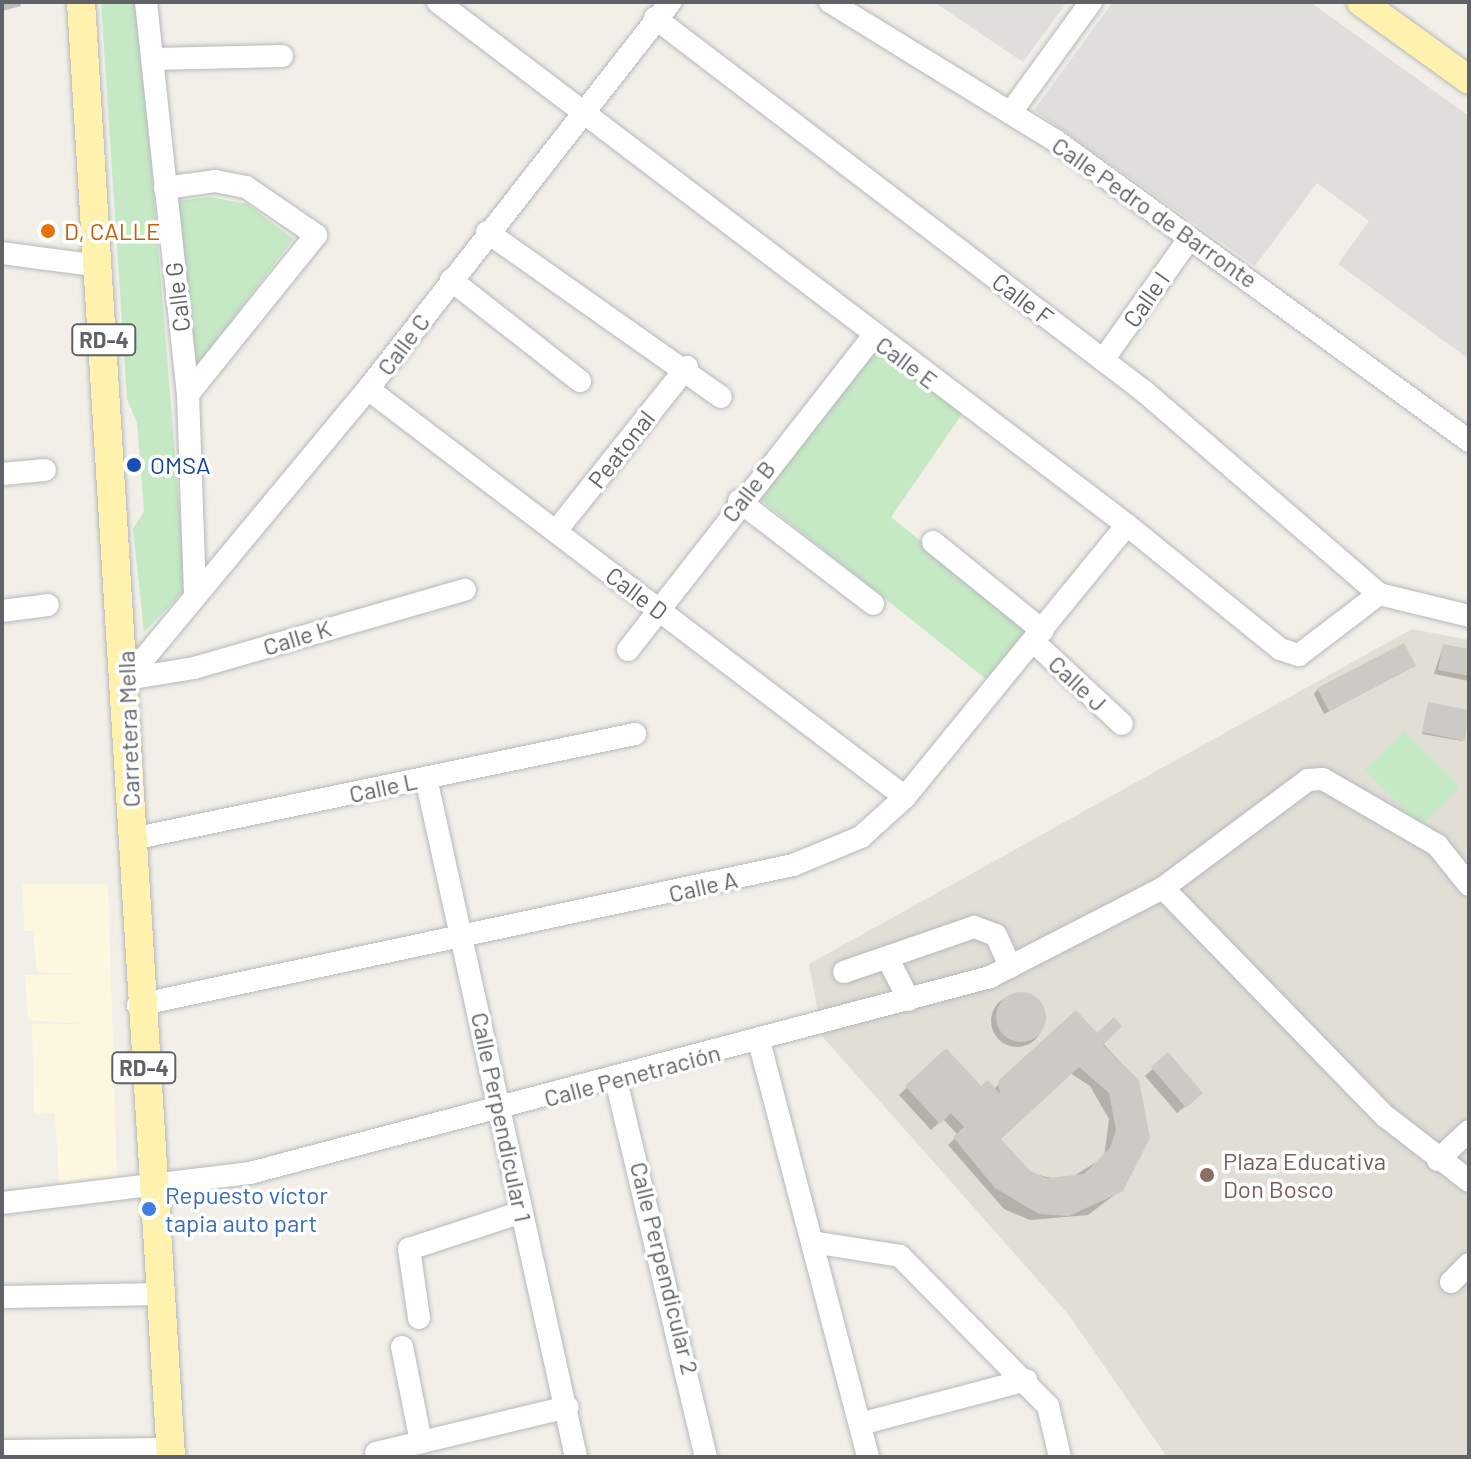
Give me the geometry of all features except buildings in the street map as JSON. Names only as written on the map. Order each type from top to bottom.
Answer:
[{"type":"main road","name":"Carretera Mella","points":[[81,2],[127,679],[138,1005],[155,1188],[171,1453]]},
{"type":"main road","points":[[1361,2],[1469,80]]},
{"type":"street","name":"Calle G","points":[[146,2],[188,394],[195,594]]},
{"type":"street","name":"Calle E","points":[[438,2],[873,336],[1127,525],[1289,655],[1299,655],[1379,594]]},
{"type":"street","name":"Calle Pedro de Barronte","points":[[830,2],[1011,112],[1469,441]]},
{"type":"street","points":[[1011,112],[1091,2]]},
{"type":"street","name":"Calle C","points":[[127,679],[195,594],[220,573],[368,389],[579,110],[662,10]]},
{"type":"street","name":"Calle F","points":[[662,10],[1103,360],[1379,594]]},
{"type":"street","points":[[154,59],[282,56]]},
{"type":"street","points":[[165,188],[215,181],[246,187],[316,235],[188,394]]},
{"type":"street","points":[[487,232],[687,367],[721,397]]},
{"type":"street","name":"Calle I","points":[[1103,360],[1189,239]]},
{"type":"street","points":[[2,253],[99,266]]},
{"type":"street","points":[[451,280],[580,381]]},
{"type":"street","name":"Calle B","points":[[628,650],[739,501],[873,336]]},
{"type":"street","name":"Peatonal","points":[[556,531],[687,367]]},
{"type":"street","name":"Calle D","points":[[368,389],[905,797]]},
{"type":"street","points":[[2,474],[45,470]]},
{"type":"street","points":[[739,501],[873,604]]},
{"type":"street","name":"Calle A","points":[[138,1005],[793,865],[861,837],[905,797],[1127,525]]},
{"type":"street","name":"Calle J","points":[[933,542],[1038,636],[1122,724]]},
{"type":"street","name":"Calle K","points":[[127,679],[194,668],[465,590]]},
{"type":"street","points":[[1379,594],[1469,616]]},
{"type":"street","points":[[2,611],[48,605]]},
{"type":"street","name":"Calle L","points":[[132,839],[635,734]]},
{"type":"street","name":"Calle Perpendicular 1","points":[[426,778],[568,1407],[576,1457]]},
{"type":"street","name":"Calle Penetración","points":[[2,1203],[155,1188],[250,1173],[616,1080],[909,1000],[1010,967],[1163,888],[1290,789],[1323,779],[1437,845],[1469,885]]},
{"type":"street","points":[[1163,888],[1326,1059],[1438,1160],[1469,1181]]},
{"type":"street","points":[[844,972],[974,927],[996,935],[1010,967]]},
{"type":"street","points":[[887,957],[909,1000]]},
{"type":"street","points":[[759,1041],[868,1457]]},
{"type":"street","name":"Calle Perpendicular 2","points":[[616,1080],[706,1457]]},
{"type":"street","points":[[1438,1160],[1469,1131]]},
{"type":"street","points":[[419,1318],[407,1254],[412,1246],[522,1212]]},
{"type":"street","points":[[812,1242],[900,1256],[1026,1380],[1048,1406],[1060,1457]]},
{"type":"street","points":[[1451,1282],[1469,1264]]},
{"type":"street","points":[[2,1297],[162,1294]]},
{"type":"street","points":[[402,1347],[421,1442]]},
{"type":"street","points":[[860,1424],[1026,1380]]},
{"type":"street","points":[[376,1453],[568,1407]]},
{"type":"street","points":[[2,1451],[171,1453]]},
{"type":"shaded area","points":[[934,2],[1067,2],[1023,62]]},
{"type":"shaded area","points":[[1113,2],[1310,2],[1469,116],[1469,359],[1338,264],[1369,221],[1317,183],[1255,266],[1034,110]]},
{"type":"shaded area","name":"Plaza Educativa Don Bosco","points":[[1412,629],[1469,640],[1469,1457],[1167,1457],[1069,1315],[822,1036],[809,964]]},
{"type":"shaded area","points":[[23,884],[108,884],[117,1179],[59,1183],[55,1114],[34,1114],[32,1024],[84,1024],[28,1020],[25,975],[84,974],[37,972],[33,931],[24,931]]},
{"type":"green space","points":[[101,2],[138,2],[186,589],[144,632],[133,529],[144,511],[137,423],[127,399]]},
{"type":"green space","points":[[210,197],[247,204],[293,239],[193,372],[176,201]]},
{"type":"green space","points":[[871,346],[962,414],[891,517],[1029,629],[986,679],[756,496]]},
{"type":"green space","points":[[1404,731],[1460,787],[1421,826],[1365,770]]},
{"type":"place","name":"D, CALLE","points":[[48,231]]},
{"type":"place","name":"OMSA","points":[[134,465]]},
{"type":"place","name":"Plaza Educativa Don Bosco","points":[[1207,1175]]},
{"type":"place","name":"Repuesto víctor tapia auto part","points":[[149,1209]]}]
